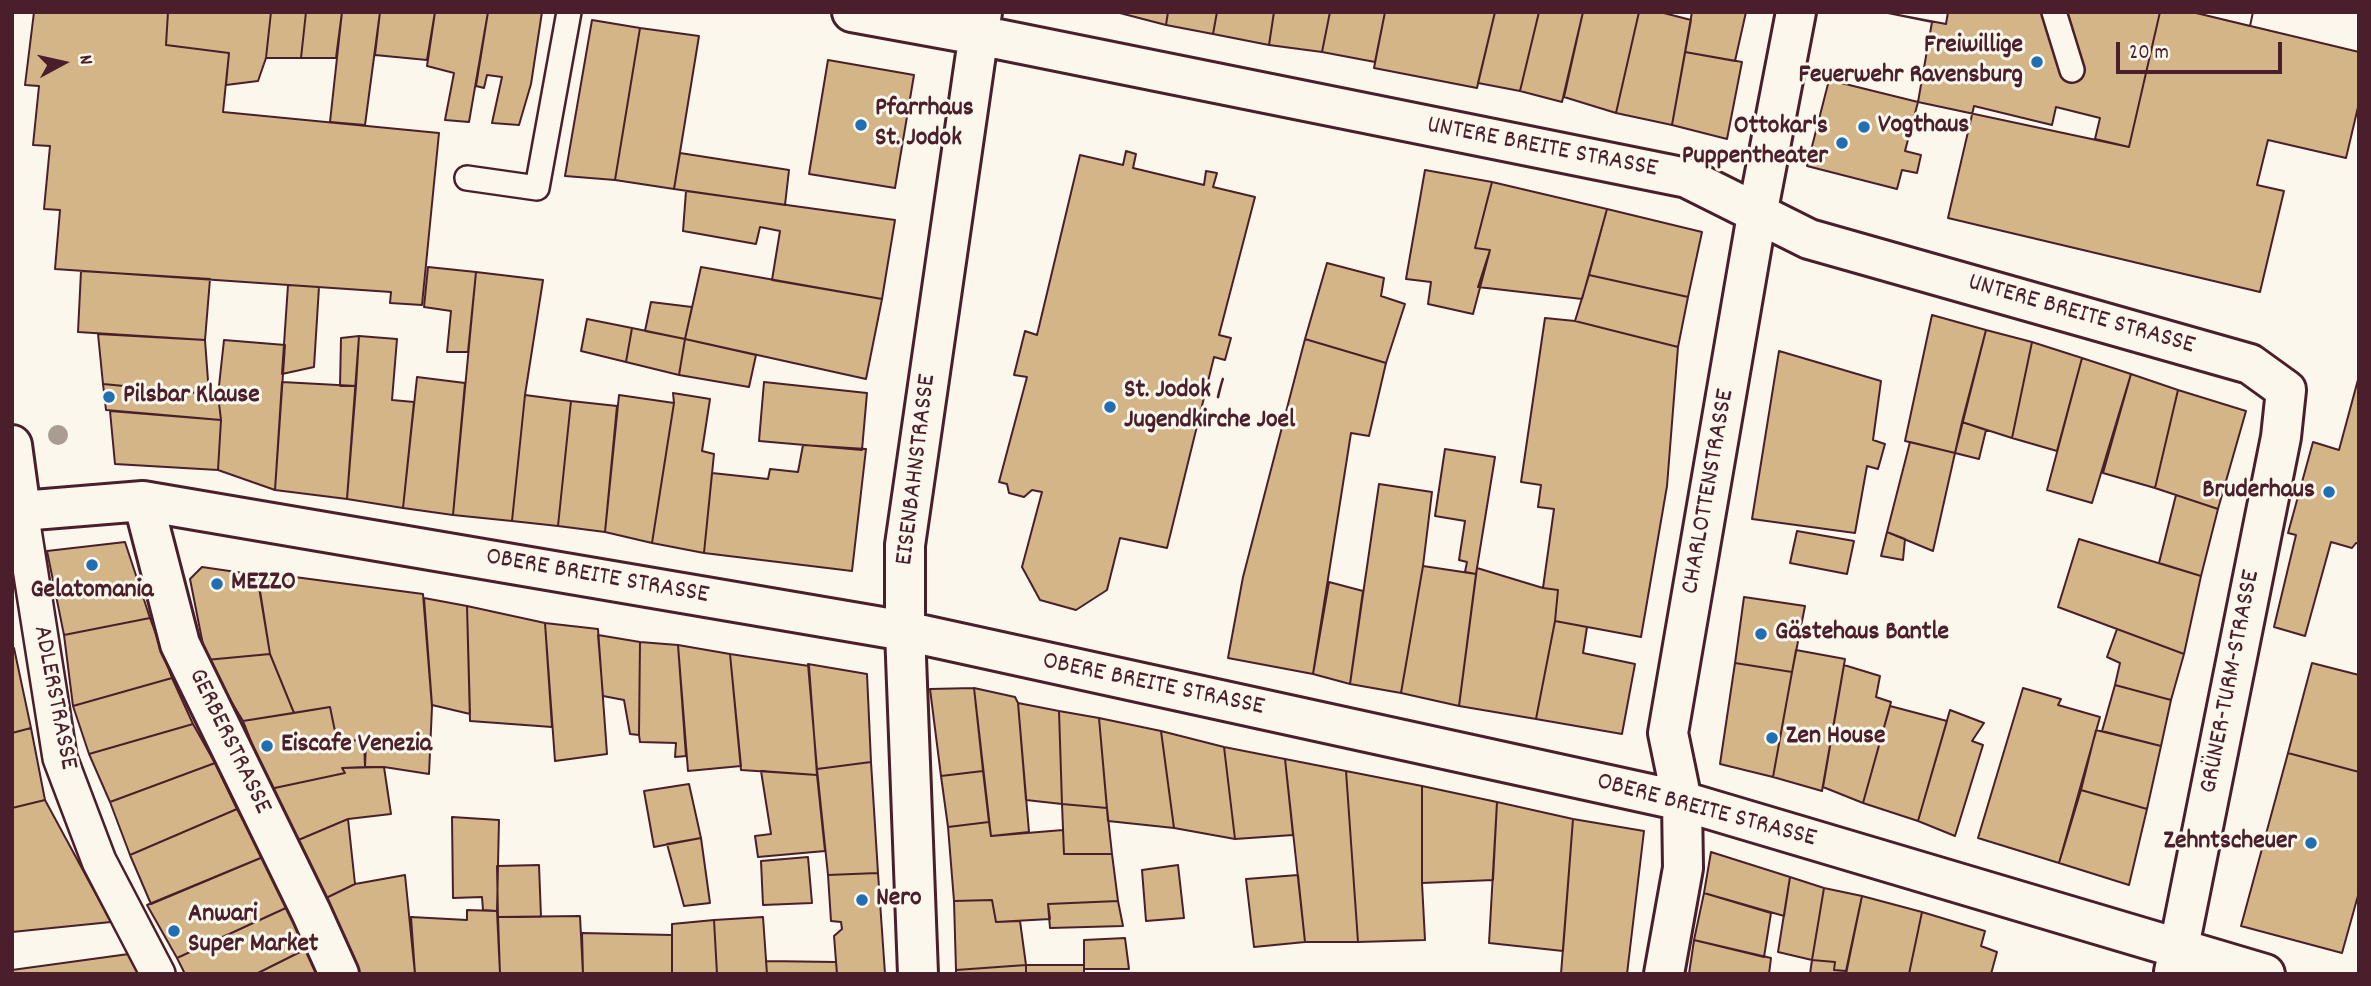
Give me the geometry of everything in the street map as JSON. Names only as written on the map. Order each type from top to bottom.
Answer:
[{"type":"street","name":"UNTERE BREITE STRASSE","points":[[852,12],[980,24],[1687,178],[1809,239],[2250,364],[2286,390]]},
{"type":"street","name":"CHARLOTTENSTRASSE","points":[[1664,974],[1683,868],[1682,802],[1668,733],[1796,12]]},
{"type":"street","name":"EISENBAHNSTRASSE","points":[[918,974],[905,631],[905,545],[980,24]]},
{"type":"street","name":"GRÜNER-TURM-STRASSE","points":[[2176,961],[2281,437],[2286,390]]},
{"type":"street","name":"ADLERSTRASSE","points":[[12,446],[17,511],[60,758],[99,861],[159,974]]},
{"type":"street","name":"OBERE BREITE STRASSE","points":[[17,511],[143,500],[905,631],[1682,802],[2176,961],[2265,974]]},
{"type":"street","name":"GERBERSTRASSE","points":[[143,500],[180,644],[339,974]]},
{"type":"lane","points":[[467,178],[537,188],[569,12]]},
{"type":"lane","points":[[2054,12],[2073,70]]},
{"type":"building","points":[[34,12],[168,12],[166,45],[229,53],[223,112],[439,133],[422,305],[390,303],[391,292],[55,269],[60,210],[44,209],[50,146],[33,145],[39,86],[25,85]]},
{"type":"building","points":[[168,12],[271,12],[266,58],[258,81],[226,85],[229,53],[166,45]]},
{"type":"building","points":[[271,12],[306,12],[301,58],[266,58]]},
{"type":"building","points":[[306,12],[342,12],[336,58],[301,58]]},
{"type":"building","points":[[342,12],[380,12],[365,125],[330,122]]},
{"type":"building","points":[[380,12],[435,12],[427,60],[375,55]]},
{"type":"building","points":[[435,12],[488,12],[469,122],[445,120],[454,73],[427,66]]},
{"type":"building","points":[[488,12],[542,12],[531,84],[519,125],[492,123],[502,77],[487,75],[484,88],[476,86]]},
{"type":"building","points":[[1116,12],[1168,12],[1166,25]]},
{"type":"building","points":[[1168,12],[1217,12],[1213,34],[1166,25]]},
{"type":"building","points":[[1217,12],[1274,12],[1269,45],[1213,34]]},
{"type":"building","points":[[1274,12],[1330,12],[1322,52],[1269,45]]},
{"type":"building","points":[[1330,12],[1385,12],[1375,62],[1322,52]]},
{"type":"building","points":[[1385,12],[1495,12],[1477,88],[1374,68]]},
{"type":"building","points":[[1495,12],[1539,12],[1520,91],[1478,83]]},
{"type":"building","points":[[1539,12],[1583,12],[1562,102],[1520,91]]},
{"type":"building","points":[[1583,12],[1639,12],[1616,113],[1564,97]]},
{"type":"building","points":[[1639,12],[1660,12],[1691,20],[1672,125],[1616,113]]},
{"type":"building","points":[[1692,12],[1746,12],[1735,61],[1685,52]]},
{"type":"building","name":"Freiwillige Feuerwehr Ravensburg","points":[[1883,12],[2160,12],[2129,147],[1918,102],[1932,22]]},
{"type":"building","points":[[1883,12],[1948,12],[1946,24]]},
{"type":"building","points":[[2160,12],[2192,12],[2359,52],[2359,103],[2346,158],[2268,140],[2257,185],[2284,191],[2260,292],[1948,218],[1974,106],[2052,125],[2056,107],[2100,118],[2095,139],[2129,147]]},
{"type":"building","points":[[2192,12],[2253,12],[2250,26]]},
{"type":"building","points":[[2192,12],[2253,12],[2250,26]]},
{"type":"building","points":[[592,20],[640,28],[615,180],[565,176]]},
{"type":"building","points":[[640,28],[699,36],[674,189],[615,180]]},
{"type":"building","points":[[1685,52],[1742,62],[1727,139],[1672,125]]},
{"type":"building","name":"Pfarrhaus St. Jodok","points":[[828,60],[914,75],[895,188],[809,174]]},
{"type":"building","name":"Vogthaus","points":[[1829,80],[1918,102],[1905,151],[1921,155],[1917,173],[1902,170],[1897,189],[1807,166]]},
{"type":"building","name":"St. Jodok / Jugendkirche Joel","points":[[1126,151],[1136,154],[1133,168],[1204,185],[1206,171],[1217,173],[1213,187],[1255,197],[1219,335],[1231,338],[1225,360],[1214,357],[1167,548],[1120,538],[1107,590],[1076,610],[1040,600],[1022,567],[1042,492],[1032,490],[1024,497],[1009,493],[1007,484],[999,482],[1027,377],[1014,375],[1025,331],[1037,335],[1080,155],[1123,165]]},
{"type":"building","points":[[680,153],[789,170],[785,205],[674,189]]},
{"type":"building","points":[[1425,170],[1492,182],[1475,248],[1490,250],[1473,314],[1428,304],[1431,282],[1406,279]]},
{"type":"building","points":[[1492,182],[1607,209],[1582,299],[1478,287],[1490,250],[1475,248]]},
{"type":"building","points":[[686,191],[895,220],[882,299],[772,280],[780,231],[760,227],[756,244],[683,231]]},
{"type":"building","points":[[1607,209],[1702,232],[1688,297],[1589,275]]},
{"type":"building","points":[[1327,263],[1384,278],[1381,296],[1405,304],[1386,363],[1305,339]]},
{"type":"building","points":[[428,267],[476,272],[468,352],[447,352],[451,311],[424,307]]},
{"type":"building","points":[[701,267],[882,299],[866,379],[685,339]]},
{"type":"building","points":[[81,271],[210,279],[205,340],[78,332]]},
{"type":"building","points":[[476,272],[543,280],[525,395],[512,521],[453,515]]},
{"type":"building","points":[[1589,275],[1688,297],[1678,347],[1575,321]]},
{"type":"building","points":[[288,285],[319,287],[314,367],[282,374]]},
{"type":"building","points":[[651,302],[692,307],[685,339],[645,331]]},
{"type":"building","points":[[1932,315],[1986,330],[1955,453],[1905,441]]},
{"type":"building","points":[[1545,318],[1575,321],[1678,347],[1667,486],[1641,637],[1555,621],[1558,590],[1543,588],[1554,509],[1538,507],[1541,485],[1521,482]]},
{"type":"building","points":[[587,319],[632,328],[626,362],[581,351]]},
{"type":"building","points":[[632,328],[685,339],[679,375],[626,362]]},
{"type":"building","points":[[1986,330],[2032,342],[2012,438],[1962,422]]},
{"type":"building","points":[[98,334],[205,340],[209,394],[103,384]]},
{"type":"building","points":[[359,336],[356,386],[340,386],[341,338]]},
{"type":"building","points":[[359,336],[397,339],[392,400],[414,402],[403,508],[347,499]]},
{"type":"building","points":[[685,339],[756,355],[749,387],[679,375]]},
{"type":"building","points":[[1305,339],[1386,363],[1369,436],[1351,433],[1313,674],[1228,658],[1243,577]]},
{"type":"building","points":[[224,340],[285,345],[275,490],[218,470],[221,420],[218,395]]},
{"type":"building","points":[[2032,342],[2082,358],[2057,451],[2012,438]]},
{"type":"building","points":[[1779,351],[1881,381],[1873,440],[1885,444],[1878,469],[1867,466],[1855,533],[1752,519]]},
{"type":"building","points":[[2082,358],[2131,374],[2092,503],[2047,490]]},
{"type":"building","points":[[2131,374],[2178,390],[2155,488],[2103,473]]},
{"type":"building","name":"Bruderhaus","points":[[2359,376],[2359,544],[2356,543],[2352,548],[2331,542],[2305,636],[2274,627],[2296,535],[2288,533],[2313,442],[2339,450]]},
{"type":"building","points":[[417,377],[465,383],[453,515],[403,508]]},
{"type":"building","points":[[282,382],[356,386],[347,499],[275,490]]},
{"type":"building","points":[[764,382],[867,393],[862,450],[759,441]]},
{"type":"building","points":[[103,384],[218,395],[221,420],[106,410]]},
{"type":"building","points":[[2178,390],[2246,411],[2218,509],[2155,488]]},
{"type":"building","points":[[673,393],[710,399],[702,451],[714,454],[704,553],[652,543],[674,403]]},
{"type":"building","points":[[525,395],[571,401],[558,526],[512,521]]},
{"type":"building","points":[[619,395],[674,403],[652,543],[605,532]]},
{"type":"building","points":[[571,401],[617,406],[605,532],[558,526]]},
{"type":"building","points":[[110,411],[221,420],[218,470],[115,464]]},
{"type":"building","points":[[1962,422],[1986,430],[1979,459],[1955,453]]},
{"type":"building","points":[[1910,442],[1955,453],[1933,551],[1887,532]]},
{"type":"building","points":[[803,445],[866,449],[852,571],[704,553],[712,473],[768,479],[770,469],[798,472]]},
{"type":"building","points":[[1445,449],[1495,457],[1476,574],[1465,572],[1467,562],[1459,560],[1465,521],[1435,516]]},
{"type":"building","points":[[1379,484],[1432,492],[1423,566],[1401,693],[1350,684]]},
{"type":"building","points":[[2176,495],[2218,509],[2201,576],[2159,563]]},
{"type":"building","points":[[1797,531],[1854,541],[1847,574],[1790,563]]},
{"type":"building","points":[[1887,532],[1905,539],[1903,560],[1881,556]]},
{"type":"building","points":[[2079,539],[2201,576],[2184,654],[2058,607]]},
{"type":"building","points":[[125,542],[150,618],[64,635],[47,551]]},
{"type":"building","points":[[1423,566],[1476,574],[1459,706],[1401,693]]},
{"type":"building","points":[[202,567],[257,575],[270,654],[206,660],[190,579]]},
{"type":"building","points":[[1477,568],[1558,590],[1555,621],[1536,719],[1459,706]]},
{"type":"building","points":[[257,572],[423,594],[432,707],[429,774],[365,767],[366,740],[337,741],[330,707],[294,713],[270,654]]},
{"type":"building","points":[[1329,582],[1363,591],[1350,684],[1313,674]]},
{"type":"building","points":[[1744,597],[1805,606],[1792,672],[1735,663]]},
{"type":"building","points":[[424,598],[467,606],[470,714],[432,705]]},
{"type":"building","points":[[467,606],[545,623],[552,727],[470,721]]},
{"type":"building","points":[[150,618],[172,678],[73,706],[64,635]]},
{"type":"building","points":[[1555,621],[1587,627],[1583,653],[1635,664],[1622,734],[1536,719]]},
{"type":"building","points":[[545,623],[598,629],[607,754],[555,761]]},
{"type":"building","points":[[2117,629],[2184,654],[2171,700],[2115,685],[2120,663],[2107,657]]},
{"type":"building","points":[[598,635],[640,642],[639,735],[630,734],[624,700],[603,696]]},
{"type":"building","points":[[640,642],[678,645],[686,756],[675,757],[676,743],[640,742]]},
{"type":"building","points":[[678,645],[730,654],[741,766],[688,771]]},
{"type":"building","points":[[14,648],[31,728],[12,733],[12,649]]},
{"type":"building","points":[[1796,650],[1845,659],[1822,791],[1773,777]]},
{"type":"building","points":[[270,654],[294,713],[243,721],[206,660]]},
{"type":"building","points":[[730,654],[809,666],[817,775],[741,770]]},
{"type":"building","points":[[1735,663],[1792,672],[1773,777],[1720,764]]},
{"type":"building","points":[[2312,663],[2359,675],[2359,772],[2288,753]]},
{"type":"building","points":[[808,664],[867,674],[871,762],[817,769]]},
{"type":"building","points":[[1844,665],[1880,676],[1876,697],[1891,702],[1863,803],[1823,787]]},
{"type":"building","points":[[172,678],[193,724],[89,754],[73,706]]},
{"type":"building","points":[[2115,685],[2171,700],[2161,746],[2102,731]]},
{"type":"building","points":[[974,688],[983,771],[941,776],[930,689]]},
{"type":"building","points":[[974,688],[1015,697],[1018,703],[1029,832],[991,836]]},
{"type":"building","points":[[2023,688],[2061,699],[2058,705],[2100,717],[2059,863],[1978,838]]},
{"type":"building","points":[[1018,703],[1059,711],[1062,804],[1026,800]]},
{"type":"building","points":[[1890,706],[1947,721],[1918,821],[1863,803]]},
{"type":"building","points":[[330,707],[337,741],[364,740],[365,767],[342,768],[345,773],[270,789],[243,721]]},
{"type":"building","points":[[1950,710],[1984,723],[1972,741],[1983,745],[1955,836],[1918,821]]},
{"type":"building","points":[[1059,711],[1099,718],[1107,808],[1062,804]]},
{"type":"building","points":[[1099,718],[1161,731],[1174,828],[1108,821]]},
{"type":"building","points":[[193,724],[215,763],[110,802],[89,754]]},
{"type":"building","points":[[31,728],[45,800],[12,808],[12,733]]},
{"type":"building","points":[[2096,730],[2161,746],[2147,809],[2081,790]]},
{"type":"building","points":[[1161,731],[1224,747],[1235,839],[1174,828]]},
{"type":"building","points":[[1224,747],[1285,759],[1293,835],[1235,839]]},
{"type":"building","name":"Zehntscheuer","points":[[2288,753],[2359,772],[2359,892],[2342,953],[2241,926]]},
{"type":"building","points":[[1285,759],[1346,771],[1358,942],[1305,942]]},
{"type":"building","points":[[871,762],[878,873],[828,875],[817,769]]},
{"type":"building","points":[[215,763],[237,809],[130,855],[110,802]]},
{"type":"building","points":[[384,767],[391,814],[348,819],[296,841],[270,789],[345,773],[342,768]]},
{"type":"building","points":[[761,771],[817,775],[825,851],[758,857],[755,836],[771,834]]},
{"type":"building","points":[[983,771],[989,822],[948,827],[941,776]]},
{"type":"building","points":[[1346,771],[1422,786],[1425,940],[1358,942]]},
{"type":"building","points":[[689,784],[701,838],[654,847],[644,791]]},
{"type":"building","points":[[1422,786],[1497,802],[1493,880],[1422,883]]},
{"type":"building","points":[[2081,790],[2147,809],[2129,885],[2059,863]]},
{"type":"building","points":[[45,800],[111,922],[12,932],[12,808]]},
{"type":"building","points":[[1497,802],[1573,819],[1563,951],[1489,943]]},
{"type":"building","points":[[1062,804],[1107,808],[1112,854],[1064,854]]},
{"type":"building","points":[[237,809],[263,857],[151,904],[130,855]]},
{"type":"building","points":[[452,817],[499,820],[497,911],[483,910],[482,897],[453,898]]},
{"type":"building","points":[[348,819],[355,884],[324,899],[296,841]]},
{"type":"building","points":[[1573,819],[1644,831],[1627,974],[1561,974]]},
{"type":"building","points":[[989,822],[991,836],[1063,830],[1064,854],[1112,854],[1118,901],[1048,904],[1050,919],[996,922],[992,900],[954,901],[948,827]]},
{"type":"building","points":[[701,838],[710,903],[684,906],[667,844]]},
{"type":"building","points":[[1711,852],[1790,877],[1784,916],[1704,893]]},
{"type":"building","points":[[263,857],[288,907],[177,958],[147,905]]},
{"type":"building","points":[[808,857],[812,903],[763,905],[761,861]]},
{"type":"building","points":[[539,865],[541,917],[498,917],[497,866]]},
{"type":"building","points":[[1178,865],[1184,918],[1146,921],[1142,870]]},
{"type":"building","points":[[878,873],[885,974],[837,974],[834,936],[842,929],[841,922],[831,921],[828,875]]},
{"type":"building","points":[[405,875],[415,974],[350,974],[324,899],[355,884]]},
{"type":"building","points":[[1298,875],[1305,942],[1254,947],[1246,879]]},
{"type":"building","points":[[1790,877],[1824,888],[1812,960],[1778,952]]},
{"type":"building","points":[[1824,888],[1862,896],[1846,971],[1834,970],[1835,962],[1812,960]]},
{"type":"building","points":[[1704,893],[1771,913],[1764,957],[1694,940]]},
{"type":"building","points":[[1862,896],[1922,912],[1909,974],[1846,974]]},
{"type":"building","points":[[992,900],[996,922],[1020,921],[1026,965],[956,970],[954,901]]},
{"type":"building","points":[[1118,901],[1123,926],[1050,928],[1048,904]]},
{"type":"building","points":[[288,907],[308,948],[256,974],[185,974],[177,958]]},
{"type":"building","points":[[467,910],[497,911],[500,974],[415,974],[411,917],[467,920]]},
{"type":"building","points":[[1922,912],[1985,931],[1981,946],[1997,952],[1991,974],[1909,974]]},
{"type":"building","points":[[580,916],[583,974],[500,974],[498,917]]},
{"type":"building","points":[[763,917],[767,974],[717,974],[714,920]]},
{"type":"building","points":[[714,920],[717,974],[672,974],[672,924]]},
{"type":"building","points":[[582,933],[672,935],[672,974],[583,974]]},
{"type":"building","points":[[1125,938],[1129,969],[1084,969],[1084,940]]},
{"type":"building","points":[[1694,940],[1771,958],[1769,974],[1689,974]]},
{"type":"building","points":[[308,948],[319,974],[256,974]]},
{"type":"building","points":[[136,953],[146,974],[12,974],[12,970]]},
{"type":"building","points":[[1812,960],[1835,962],[1834,970],[1846,971],[1846,974],[1810,974]]},
{"type":"building","points":[[766,961],[836,962],[837,974],[767,974]]},
{"type":"building","points":[[1026,965],[1084,965],[1084,974],[1026,974]]},
{"type":"building","points":[[1026,965],[1026,974],[956,974],[956,970]]},
{"type":"place","name":"Freiwillige Feuerwehr Ravensburg","points":[[2037,62]]},
{"type":"place","name":"Pfarrhaus St. Jodok","points":[[861,125]]},
{"type":"place","name":"Vogthaus","points":[[1864,127]]},
{"type":"place","name":"Ottokar's Puppentheater","points":[[1842,143]]},
{"type":"place","name":"Pilsbar Klause","points":[[109,397]]},
{"type":"place","name":"St. Jodok / Jugendkirche Joel","points":[[1110,407]]},
{"type":"place","name":"Bruderhaus","points":[[2329,492]]},
{"type":"place","name":"Gelatomania","points":[[92,565]]},
{"type":"place","name":"MEZZO","points":[[217,584]]},
{"type":"place","name":"Gästehaus Bantle","points":[[1761,634]]},
{"type":"place","name":"Zen House","points":[[1772,738]]},
{"type":"place","name":"Eiscafe Venezia","points":[[267,746]]},
{"type":"place","name":"Zehntscheuer","points":[[2311,843]]},
{"type":"place","name":"Nero","points":[[862,900]]},
{"type":"place","name":"Anwari Super Market","points":[[174,931]]}]
